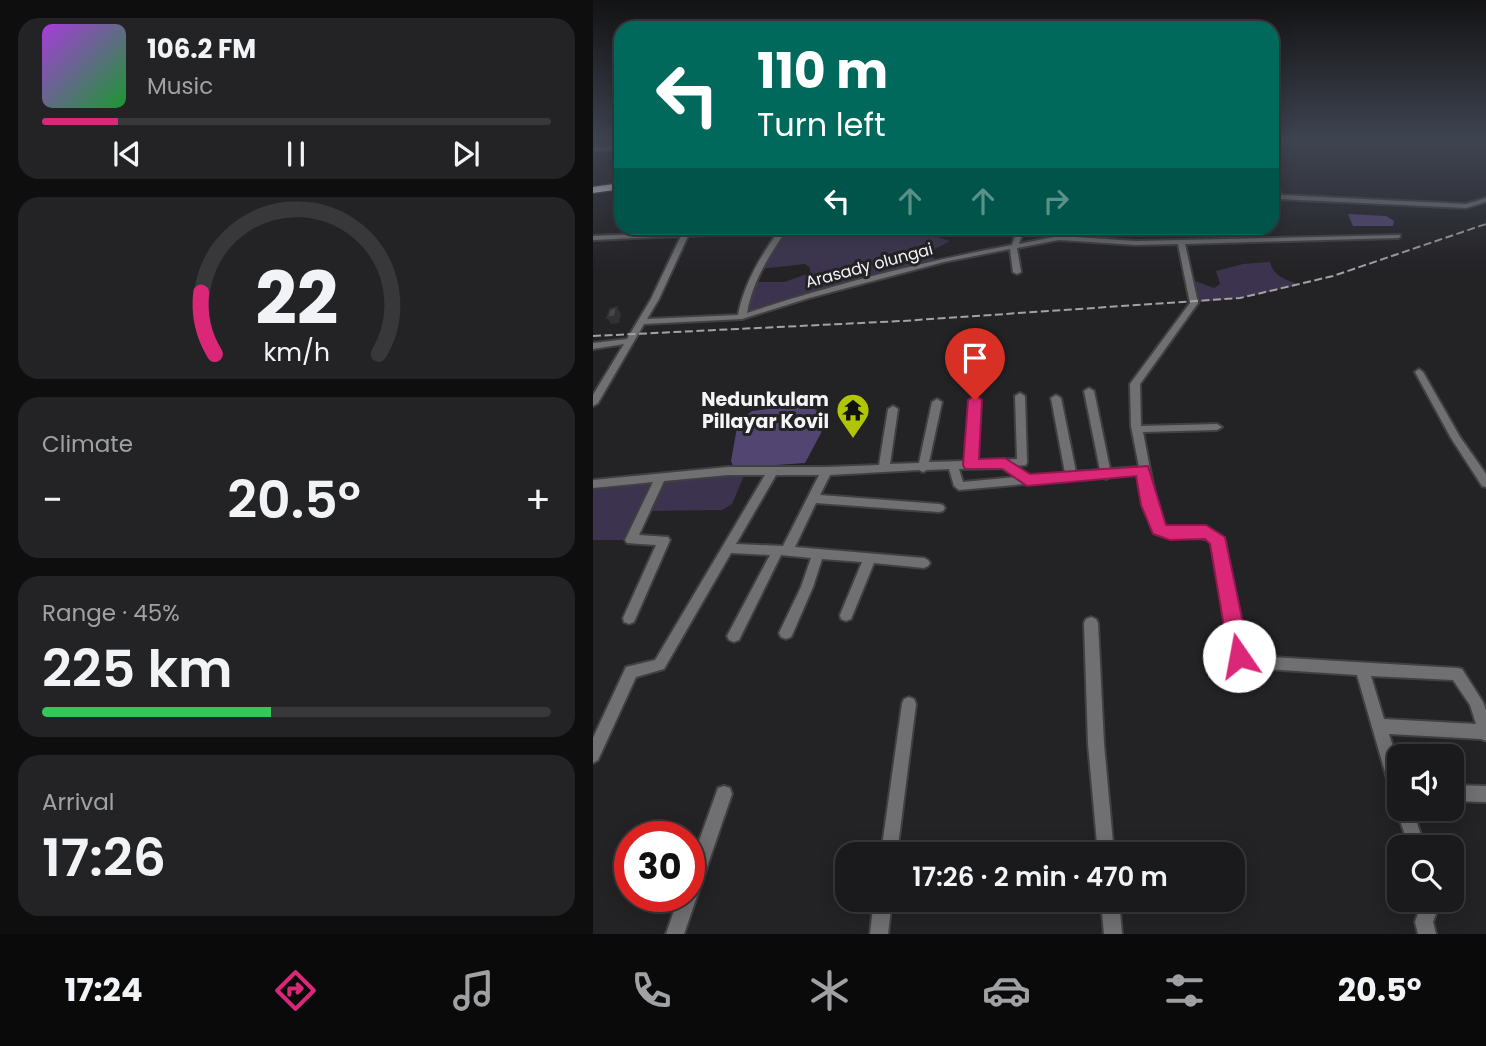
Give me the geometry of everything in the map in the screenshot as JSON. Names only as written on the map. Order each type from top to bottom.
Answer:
[{"type":"highway","points":[[593,190],[614,187]]},
{"type":"street","points":[[1279,197],[1321,200],[1344,198],[1466,206],[1486,200]]},
{"type":"street","points":[[593,238],[628,235]]},
{"type":"street","points":[[593,402],[627,341],[641,322],[684,235]]},
{"type":"street","points":[[742,317],[744,304],[759,269],[780,235]]},
{"type":"street","points":[[1017,272],[1014,246],[1018,235]]},
{"type":"street","points":[[1102,240],[1104,235]]},
{"type":"street","name":"Arasady olungai","points":[[641,322],[742,317],[860,282],[1014,246],[1071,237],[1136,243],[1398,236]]},
{"type":"street","points":[[1181,241],[1194,303],[1135,384],[1137,429],[1143,470],[1150,505],[1159,529],[1170,534],[1206,532],[1219,541],[1239,656],[1249,662],[1457,674],[1477,702],[1485,733],[1379,726]]},
{"type":"street","points":[[593,346],[627,341]]},
{"type":"street","points":[[1419,372],[1456,438],[1486,482]]},
{"type":"street","points":[[1089,391],[1106,475]]},
{"type":"street","points":[[593,484],[728,471],[826,471],[1022,462],[1020,396]]},
{"type":"street","points":[[1056,398],[1071,476]]},
{"type":"street","points":[[971,465],[975,400]]},
{"type":"street","points":[[923,468],[937,402]]},
{"type":"street","points":[[884,469],[893,409]]},
{"type":"street","points":[[1137,429],[1217,428]]},
{"type":"street","points":[[1005,464],[1027,480]]},
{"type":"street","points":[[953,465],[959,486],[1143,470]]},
{"type":"street","points":[[593,755],[631,672],[659,665],[773,470]]},
{"type":"street","points":[[734,636],[813,499],[826,471]]},
{"type":"street","points":[[629,618],[664,540],[631,540],[660,479]]},
{"type":"street","points":[[813,499],[939,508]]},
{"type":"street","points":[[728,548],[924,563]]},
{"type":"street","points":[[786,633],[807,587],[818,554]]},
{"type":"street","points":[[846,615],[870,558]]},
{"type":"street","points":[[1091,623],[1096,744],[1105,842]]},
{"type":"street","points":[[1362,669],[1387,753]]},
{"type":"street","points":[[891,842],[909,704]]},
{"type":"street","points":[[1464,793],[1486,794]]},
{"type":"street","points":[[705,849],[724,794]]},
{"type":"street","points":[[675,934],[683,912]]},
{"type":"street","points":[[879,934],[882,912]]},
{"type":"street","points":[[1111,912],[1113,934]]},
{"type":"street","points":[[1427,912],[1424,922],[1427,934]]},
{"type":"shaded area","points":[[1348,214],[1386,216],[1394,221],[1393,226],[1353,226]]},
{"type":"shaded area","points":[[780,235],[937,235],[950,241],[933,250],[934,263],[742,317],[753,282],[784,282],[810,273],[810,268],[805,264],[759,269]]},
{"type":"shaded area","points":[[1270,262],[1286,280],[1301,285],[1240,298],[1194,303],[1192,280],[1214,288],[1220,284],[1216,271],[1243,264]]},
{"type":"shaded area","points":[[797,405],[812,407],[824,416],[821,433],[805,463],[734,468],[731,461],[738,422],[752,411]]},
{"type":"shaded area","points":[[746,471],[732,504],[722,510],[646,511],[631,540],[593,540],[593,484]]},
{"type":"building","points":[[617,307],[615,316],[607,318],[610,309]]},
{"type":"railway","points":[[593,336],[902,321],[1240,298],[1333,276],[1486,224]]},
{"type":"place","name":"Nedunkulam Pillayar Kovil","points":[[853,440]]},
{"type":"route","points":[[975,400],[971,465],[1005,464],[1027,480],[1143,470],[1150,505],[1159,529],[1170,534],[1206,532],[1219,541],[1221,566],[1239,656]]}]
